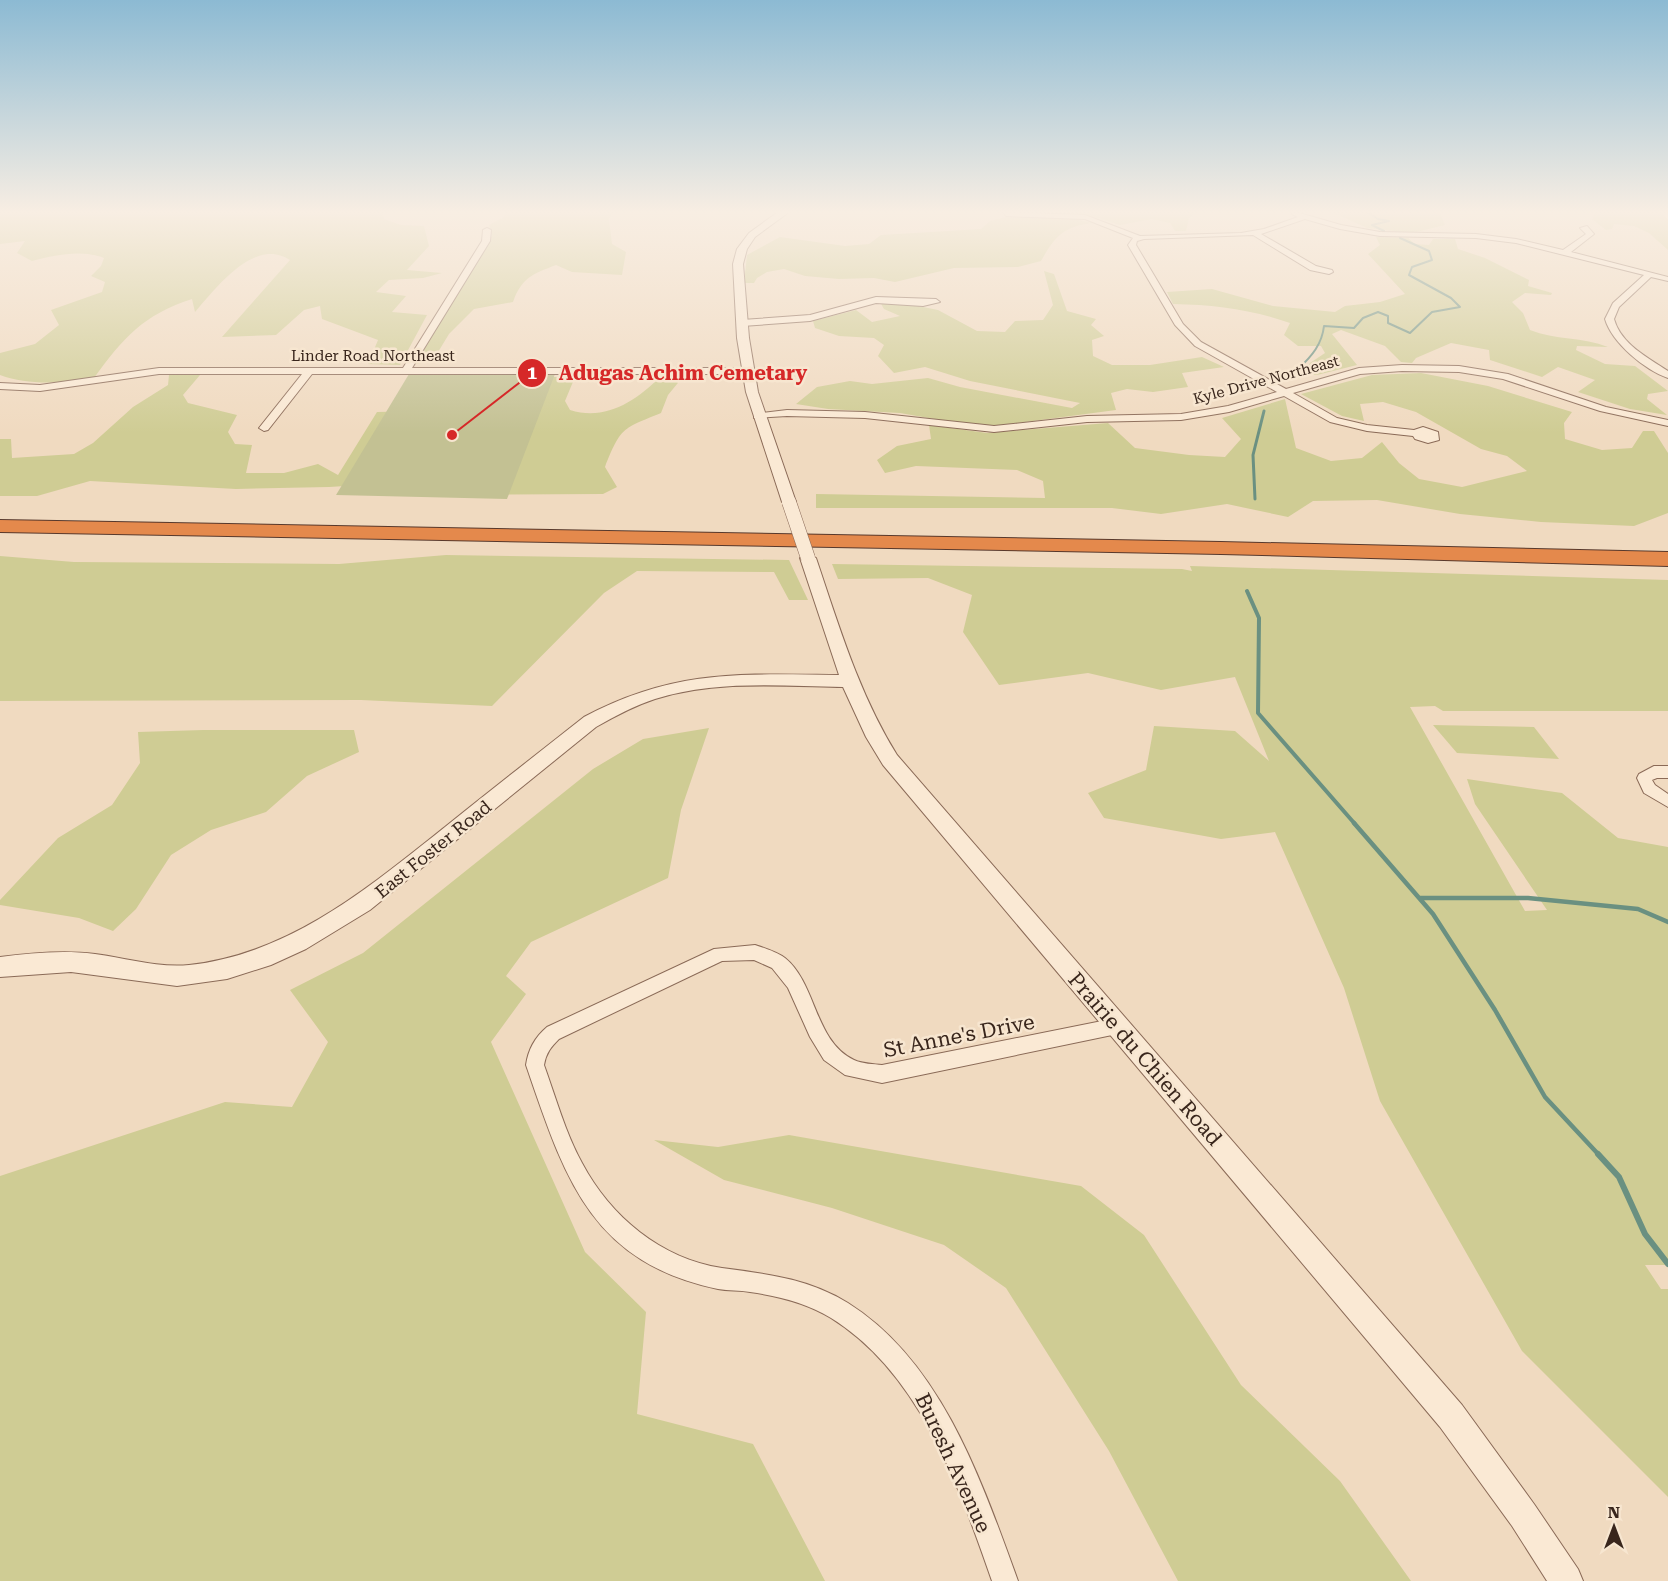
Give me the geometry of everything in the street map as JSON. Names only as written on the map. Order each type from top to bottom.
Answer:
[{"type":"highway","points":[[0,512],[1668,544]]},
{"type":"highway","points":[[0,526],[1668,559]]},
{"type":"street","points":[[406,371],[458,286]]},
{"type":"street","name":"Prairie du Chien Road","points":[[739,286],[747,371],[758,416],[849,681],[864,718],[891,760],[1451,1416],[1523,1515],[1566,1581]]},
{"type":"street","points":[[1157,286],[1184,331],[1208,350],[1283,393],[1334,420],[1367,428],[1416,434]]},
{"type":"street","points":[[1637,286],[1613,308],[1609,319],[1611,326],[1628,347],[1668,375]]},
{"type":"street","points":[[742,323],[810,318],[876,300],[936,302]]},
{"type":"street","name":"Kyle Drive Northeast","points":[[758,416],[787,413],[865,415],[994,429],[1087,419],[1197,416],[1359,371],[1383,368],[1459,369],[1505,376],[1603,409],[1668,423]]},
{"type":"street","name":"Linder Road Northeast","points":[[0,386],[52,388],[139,371],[747,371]]},
{"type":"street","points":[[264,428],[309,371]]},
{"type":"street","name":"East Foster Road","points":[[0,967],[58,961],[164,975],[190,975],[272,954],[311,937],[355,911],[590,722],[617,707],[667,689],[702,684],[849,681]]},
{"type":"street","points":[[1668,772],[1654,772],[1644,778],[1649,789],[1668,801]]},
{"type":"street","name":"St Anne's Drive","points":[[538,1051],[553,1033],[720,954],[735,950],[762,954],[786,969],[795,982],[824,1048],[839,1063],[859,1073],[882,1074],[1117,1026]]},
{"type":"street","name":"Buresh Avenue","points":[[538,1051],[535,1065],[569,1157],[596,1204],[632,1240],[658,1257],[688,1270],[720,1278],[782,1286],[809,1296],[841,1312],[870,1333],[893,1356],[918,1388],[939,1424],[973,1497],[1005,1581]]},
{"type":"shaded area","points":[[104,286],[218,286],[195,312],[192,299],[147,320],[125,340],[94,378],[35,382],[0,375],[0,353],[35,344],[59,325],[51,310],[102,292]]},
{"type":"shaded area","points":[[267,286],[383,286],[376,292],[406,296],[392,312],[427,315],[400,365],[368,364],[378,340],[322,319],[320,306],[304,310],[276,335],[222,337]]},
{"type":"shaded area","points":[[462,286],[521,286],[513,302],[474,309],[449,334],[432,362],[415,364]]},
{"type":"shaded area","points":[[1048,286],[1058,286],[1067,311],[1096,319],[1091,325],[1104,336],[1092,340],[1093,356],[1112,365],[1150,365],[1202,357],[1224,367],[1182,373],[1188,387],[1153,392],[1127,389],[1111,393],[1116,410],[995,426],[957,423],[900,413],[828,409],[796,404],[817,387],[850,381],[872,384],[928,378],[960,387],[1072,408],[1080,403],[970,381],[925,367],[894,373],[878,356],[884,345],[874,338],[839,336],[815,328],[813,321],[856,310],[872,322],[900,316],[884,309],[880,302],[903,303],[938,310],[977,331],[1005,332],[1015,321],[1043,320],[1053,305]]},
{"type":"shaded area","points":[[1397,286],[1528,286],[1552,293],[1551,295],[1525,293],[1512,302],[1523,313],[1530,330],[1608,347],[1577,346],[1576,350],[1605,364],[1635,366],[1668,391],[1648,394],[1647,399],[1667,415],[1630,409],[1578,392],[1595,380],[1558,367],[1542,377],[1490,360],[1489,350],[1451,343],[1416,358],[1412,363],[1401,362],[1385,346],[1341,330],[1332,334],[1357,365],[1317,375],[1302,375],[1310,363],[1325,353],[1321,346],[1298,346],[1284,335],[1290,323],[1232,309],[1173,304],[1167,292],[1212,289],[1273,306],[1335,312],[1345,306],[1380,302],[1405,294]]},
{"type":"shaded area","points":[[1421,373],[1488,386],[1572,412],[1564,423],[1565,439],[1602,450],[1632,448],[1643,431],[1654,431],[1668,453],[1668,513],[1634,526],[1541,522],[1460,514],[1377,500],[1313,501],[1288,517],[1227,504],[1161,514],[1112,508],[816,508],[816,494],[1045,498],[1043,481],[1017,470],[916,466],[885,473],[877,460],[897,446],[931,439],[929,425],[987,433],[1108,423],[1135,448],[1225,457],[1241,439],[1222,418],[1285,399],[1296,448],[1331,461],[1362,458],[1382,442],[1399,463],[1419,479],[1462,487],[1527,471],[1507,456],[1481,449],[1416,412],[1383,402],[1360,404],[1364,421],[1342,416],[1301,394],[1372,375]]},
{"type":"shaded area","points":[[409,374],[555,374],[507,499],[336,495]]},
{"type":"shaded area","points":[[169,375],[200,375],[183,395],[188,403],[237,415],[228,432],[235,444],[252,445],[246,473],[284,473],[318,464],[338,475],[377,412],[420,411],[515,377],[575,377],[565,401],[570,410],[595,413],[619,407],[630,401],[660,377],[682,378],[668,395],[661,413],[630,427],[619,437],[605,467],[617,487],[603,494],[448,495],[393,483],[236,489],[90,481],[37,496],[0,496],[0,439],[11,439],[12,458],[74,454],[93,443],[133,407],[168,385]]},
{"type":"shaded area","points":[[446,555],[789,560],[808,600],[789,600],[774,572],[637,571],[604,593],[492,706],[361,700],[0,701],[0,556],[74,562],[339,564]]},
{"type":"shaded area","points":[[832,564],[1182,569],[1192,571],[1190,566],[1668,580],[1668,711],[1443,711],[1435,706],[1410,707],[1525,911],[1547,910],[1475,804],[1467,779],[1562,793],[1618,838],[1668,847],[1668,1265],[1645,1265],[1661,1289],[1668,1289],[1668,1497],[1522,1351],[1380,1101],[1344,988],[1275,832],[1221,839],[1104,818],[1088,793],[1146,770],[1154,726],[1235,731],[1269,761],[1235,677],[1161,690],[1088,673],[999,685],[963,632],[972,595],[928,578],[838,579]]},
{"type":"shaded area","points":[[1433,725],[1534,727],[1559,759],[1457,753]]},
{"type":"shaded area","points":[[709,728],[681,810],[668,878],[531,942],[506,976],[526,994],[491,1042],[585,1252],[646,1312],[637,1414],[753,1444],[825,1581],[0,1581],[0,1176],[225,1102],[292,1107],[328,1042],[290,990],[363,953],[593,769],[643,739]]},
{"type":"shaded area","points":[[354,730],[359,752],[307,776],[266,812],[211,830],[171,855],[136,909],[113,931],[79,918],[0,905],[0,900],[58,838],[112,805],[140,763],[138,732]]},
{"type":"shaded area","points":[[789,1135],[1081,1186],[1144,1235],[1241,1385],[1340,1481],[1411,1581],[1178,1581],[1109,1451],[1006,1288],[944,1245],[832,1208],[724,1180],[654,1140],[718,1147]]},
{"type":"waterway","points":[[1299,368],[1316,349],[1324,326],[1354,328],[1363,318],[1378,312],[1388,316],[1388,323],[1410,333],[1432,312],[1460,307],[1451,298],[1429,286]]},
{"type":"waterway","points":[[1284,380],[1300,366]]},
{"type":"waterway","points":[[1255,499],[1253,455],[1264,411]]},
{"type":"waterway","points":[[1247,591],[1259,618],[1258,713],[1355,824]]},
{"type":"waterway","points":[[1354,823],[1433,914],[1495,1010],[1545,1097],[1599,1155]]},
{"type":"waterway","points":[[1420,898],[1528,898],[1638,909],[1668,922]]},
{"type":"waterway","points":[[1598,1154],[1619,1177],[1645,1234],[1668,1264]]},
{"type":"place","name":"Adugas Achim Cemetary","points":[[452,435]]}]
